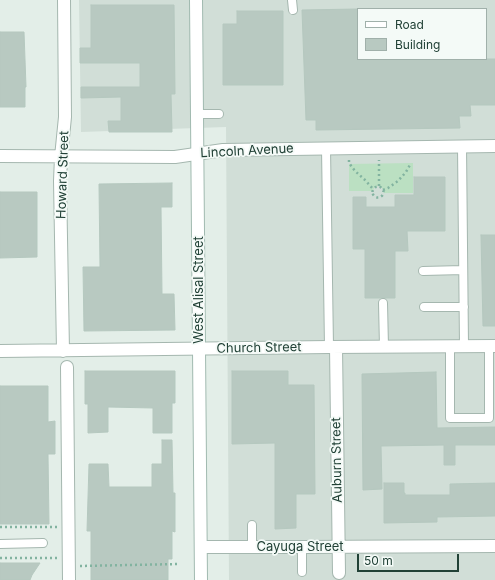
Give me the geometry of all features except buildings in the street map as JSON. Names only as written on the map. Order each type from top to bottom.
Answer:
[{"type":"street","name":"Howard Street","points":[[63,351],[60,180],[65,117],[64,0]]},
{"type":"street","name":"West Alisal Street","points":[[196,0],[201,580]]},
{"type":"street","name":"Lincoln Avenue","points":[[0,156],[176,157],[223,150],[495,146]]},
{"type":"street","name":"Church Street","points":[[0,351],[492,346]]},
{"type":"street","name":"Auburn Street","points":[[332,347],[339,572]]},
{"type":"street","points":[[67,367],[69,580]]},
{"type":"street","name":"Cayuga Street","points":[[201,547],[252,543],[302,547],[495,546]]},
{"type":"lane","points":[[292,0],[293,10]]},
{"type":"lane","points":[[197,114],[219,114]]},
{"type":"lane","points":[[462,146],[464,346]]},
{"type":"lane","points":[[326,148],[332,347]]},
{"type":"lane","points":[[424,271],[463,270]]},
{"type":"lane","points":[[383,303],[384,347]]},
{"type":"lane","points":[[424,307],[464,307]]},
{"type":"lane","points":[[450,346],[450,418],[489,418],[492,346]]},
{"type":"lane","points":[[252,525],[252,543]]},
{"type":"lane","points":[[0,544],[43,543]]},
{"type":"lane","points":[[302,547],[302,572]]},
{"type":"path","points":[[380,147],[379,186],[383,190]]},
{"type":"path","points":[[349,148],[349,163],[373,189],[374,195],[378,197],[383,195],[383,190]]},
{"type":"path","points":[[383,190],[398,181],[406,172],[411,163]]},
{"type":"path","points":[[373,189],[379,186]]},
{"type":"path","points":[[0,527],[69,527]]},
{"type":"path","points":[[0,558],[69,562],[179,564]]},
{"type":"shaded area","points":[[79,0],[495,0],[495,580],[229,580],[226,127],[81,132]]},
{"type":"green space","points":[[413,163],[413,193],[384,193],[382,188],[378,186],[374,188],[373,191],[349,191],[349,164]]}]
